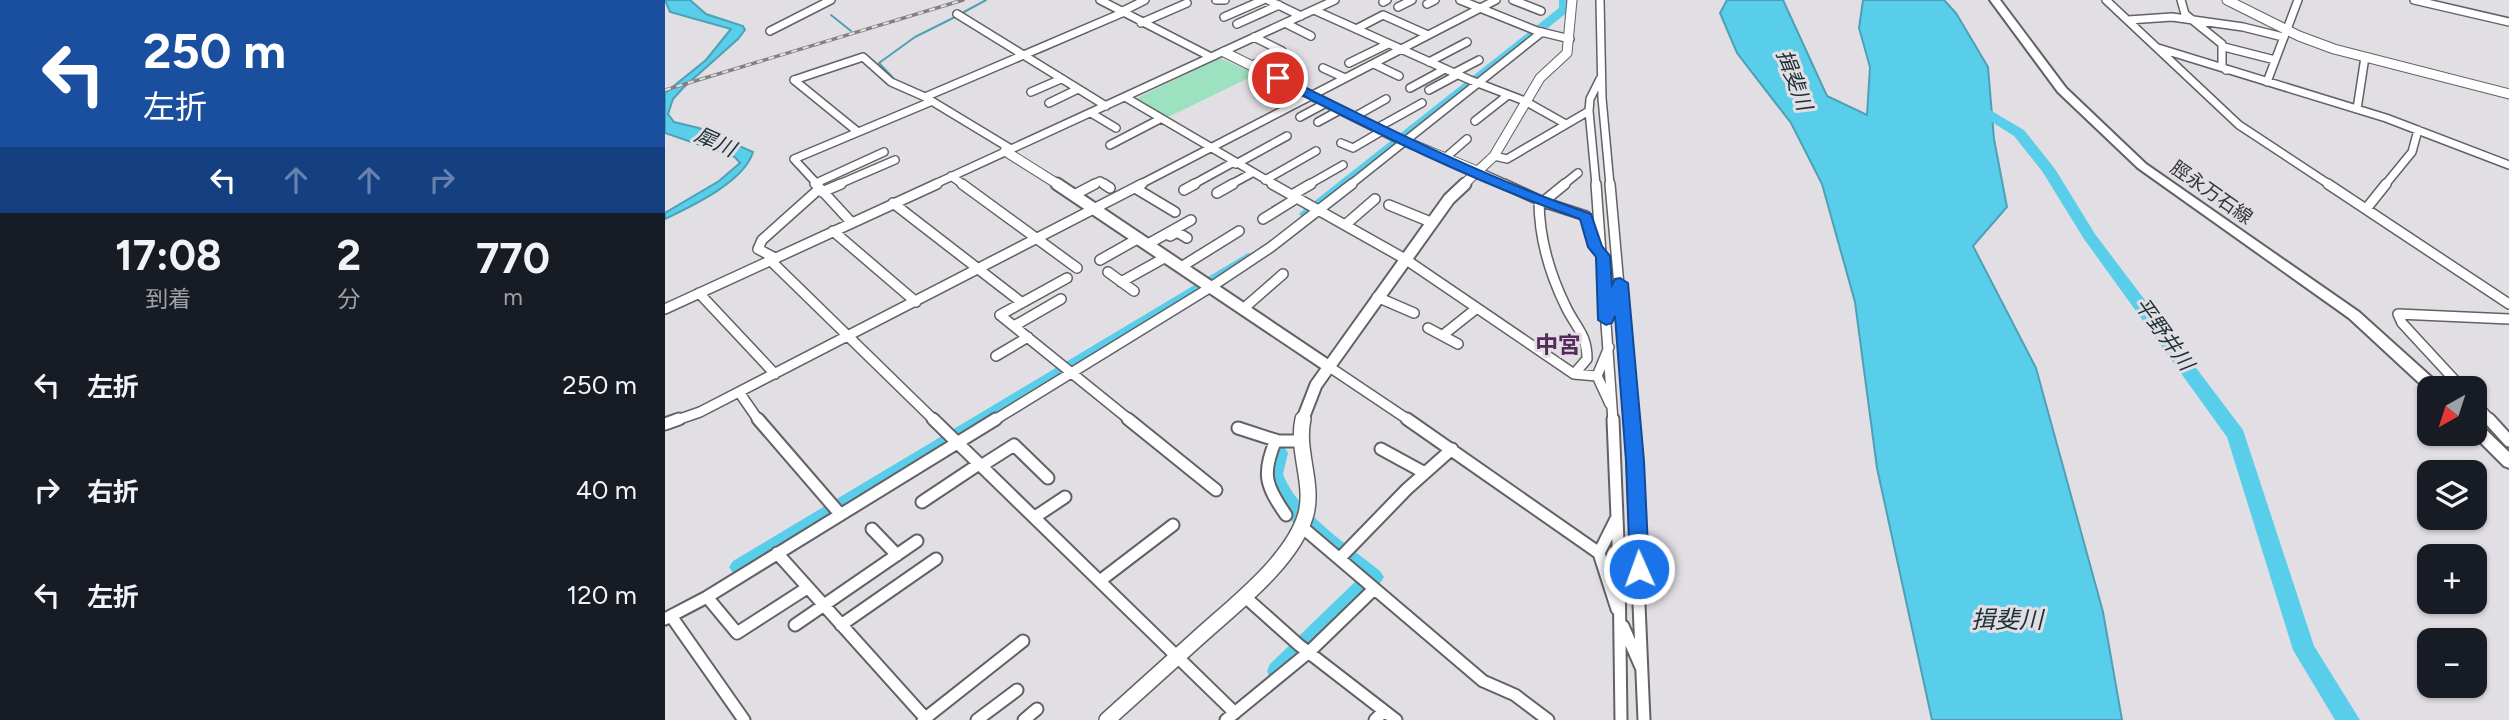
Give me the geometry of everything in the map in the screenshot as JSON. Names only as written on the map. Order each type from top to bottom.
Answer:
[{"type":"main road","name":"脛永万石線","points":[[1995,0],[2056,83],[2112,140],[2180,194],[2354,315],[2421,376]]},
{"type":"main road","points":[[2487,440],[2509,462]]},
{"type":"street","points":[[770,31],[831,0]]},
{"type":"street","points":[[1100,0],[1211,57]]},
{"type":"street","points":[[851,222],[794,159],[1026,57],[1145,0]]},
{"type":"street","points":[[1216,0],[1225,0]]},
{"type":"street","points":[[1224,18],[1262,0]]},
{"type":"street","points":[[1268,0],[1301,16]]},
{"type":"street","points":[[665,309],[1335,0]]},
{"type":"street","points":[[1398,7],[1412,0]]},
{"type":"street","points":[[1427,4],[1435,0]]},
{"type":"street","points":[[1460,0],[1542,32],[1570,39]]},
{"type":"street","points":[[665,424],[700,412],[775,374],[1496,0]]},
{"type":"street","points":[[1513,0],[1541,11]]},
{"type":"street","points":[[1107,720],[1244,596],[1288,550],[1302,527],[1307,510],[1307,481],[1300,442],[1302,421],[1315,385],[1449,199],[1494,156],[1540,78],[1567,53],[1572,0]]},
{"type":"street","points":[[1600,0],[1601,76],[1635,461],[1644,720]]},
{"type":"street","points":[[2106,0],[2239,125],[2509,304]]},
{"type":"street","points":[[2181,0],[2185,14],[2224,47],[2275,60]]},
{"type":"street","points":[[2227,0],[2285,34]]},
{"type":"street","points":[[2267,82],[2298,0]]},
{"type":"street","points":[[2414,0],[2509,22]]},
{"type":"street","points":[[1142,23],[1187,3]]},
{"type":"street","points":[[1237,24],[1279,5]]},
{"type":"street","points":[[1314,10],[1455,74],[1525,101],[1564,123]]},
{"type":"street","points":[[957,14],[1106,106]]},
{"type":"street","points":[[1356,29],[1383,15],[1428,35]]},
{"type":"street","points":[[2127,20],[2172,17],[2285,34],[2509,94]]},
{"type":"street","points":[[1285,23],[1311,36]]},
{"type":"street","points":[[744,720],[668,618],[707,597],[1211,287],[1319,211],[1401,140],[1542,32]]},
{"type":"street","points":[[1253,65],[1282,51],[1254,37]]},
{"type":"street","points":[[1429,62],[1467,42]]},
{"type":"street","points":[[1349,63],[1388,44]]},
{"type":"street","points":[[2154,47],[2357,108],[2509,165]]},
{"type":"street","points":[[2224,47],[2225,70]]},
{"type":"street","points":[[1224,52],[1401,140],[1541,201],[1586,216],[1595,247],[1603,256]]},
{"type":"street","points":[[858,132],[794,80],[863,57],[891,82],[928,99],[1008,150],[1452,449],[1599,553],[1621,623],[1643,672]]},
{"type":"street","points":[[2357,108],[2365,57]]},
{"type":"street","points":[[1429,90],[1479,60]]},
{"type":"street","points":[[1374,64],[1399,76]]},
{"type":"street","points":[[1323,68],[1345,78]]},
{"type":"street","points":[[1410,88],[1445,69]]},
{"type":"street","points":[[1601,76],[1590,99],[1589,111],[1614,411],[1621,623],[1621,720]]},
{"type":"street","points":[[1031,92],[1061,79]]},
{"type":"street","points":[[1049,103],[1078,89]]},
{"type":"street","points":[[1475,121],[1508,95]]},
{"type":"street","points":[[1125,97],[1210,149],[1405,259],[1574,374],[1597,376]]},
{"type":"street","points":[[1354,117],[1386,99]]},
{"type":"street","points":[[1300,117],[1326,103]]},
{"type":"street","points":[[1342,143],[1353,148],[1422,103]]},
{"type":"street","points":[[1318,122],[1340,110]]},
{"type":"street","points":[[1494,156],[1507,159],[1564,123],[1589,111]]},
{"type":"street","points":[[1091,113],[1116,128]]},
{"type":"street","points":[[1110,145],[1160,120]]},
{"type":"street","points":[[2366,209],[2412,152],[2419,130]]},
{"type":"street","points":[[1184,190],[1287,136]]},
{"type":"street","points":[[1445,158],[1467,139]]},
{"type":"street","points":[[1265,180],[1316,151]]},
{"type":"street","points":[[884,152],[819,188],[762,240],[758,249],[773,259],[957,444],[1101,580],[1231,713],[1373,590]]},
{"type":"street","points":[[819,188],[895,160]]},
{"type":"street","points":[[1263,219],[1343,165]]},
{"type":"street","points":[[1217,193],[1252,173]]},
{"type":"street","points":[[1574,374],[1587,359],[1588,339],[1566,308],[1541,244],[1538,221],[1541,201],[1578,173]]},
{"type":"street","points":[[951,176],[1077,268]]},
{"type":"street","points":[[1074,195],[1100,181],[1110,188]]},
{"type":"street","points":[[1135,187],[1175,212]]},
{"type":"street","points":[[1345,225],[1375,199]]},
{"type":"street","points":[[893,203],[1021,302]]},
{"type":"street","points":[[1389,205],[1433,223]]},
{"type":"street","points":[[1146,243],[1191,220]]},
{"type":"street","points":[[833,231],[916,302]]},
{"type":"street","points":[[1181,267],[1239,231]]},
{"type":"street","points":[[1100,260],[1177,232],[1187,238]]},
{"type":"street","points":[[1121,282],[1166,257]]},
{"type":"street","points":[[1108,272],[1134,291]]},
{"type":"street","points":[[1243,309],[1283,274]]},
{"type":"street","points":[[1067,278],[1000,315],[1216,490]]},
{"type":"street","points":[[1606,320],[1620,283]]},
{"type":"street","points":[[699,293],[775,374]]},
{"type":"street","points":[[1377,297],[1414,313]]},
{"type":"street","points":[[1014,326],[1061,299]]},
{"type":"street","points":[[1443,335],[1477,308]]},
{"type":"street","points":[[2451,376],[2402,323],[2398,314],[2509,320]]},
{"type":"street","points":[[1428,328],[1458,344]]},
{"type":"street","points":[[996,356],[1027,337]]},
{"type":"street","points":[[1610,343],[1597,376],[1614,411]]},
{"type":"street","points":[[739,392],[757,418],[840,514]]},
{"type":"street","points":[[2487,416],[2509,441]]},
{"type":"street","points":[[1238,428],[1276,440],[1300,442]]},
{"type":"street","points":[[1276,440],[1267,458],[1264,479],[1286,515]]},
{"type":"street","points":[[922,502],[1014,445],[1048,478]]},
{"type":"street","points":[[1381,449],[1425,473]]},
{"type":"street","points":[[1340,558],[1452,449]]},
{"type":"street","points":[[1035,517],[1065,497]]},
{"type":"street","points":[[1599,553],[1616,518]]},
{"type":"street","points":[[1101,580],[1173,525]]},
{"type":"street","points":[[1302,527],[1483,681],[1515,695],[1548,720]]},
{"type":"street","points":[[872,529],[897,555]]},
{"type":"street","points":[[795,625],[917,541]]},
{"type":"street","points":[[777,553],[925,719],[1023,641]]},
{"type":"street","points":[[841,625],[936,559]]},
{"type":"street","points":[[707,597],[737,633],[807,588]]},
{"type":"street","points":[[1244,596],[1380,715],[1396,720]]},
{"type":"street","points":[[977,720],[1017,690]]},
{"type":"street","points":[[1024,720],[1037,709]]},
{"type":"green space","points":[[1219,58],[1257,74],[1166,118],[1137,98]]},
{"type":"water","name":"犀川","points":[[665,0],[690,0],[706,14],[743,26],[745,30],[683,88],[673,99],[668,114],[674,122],[699,128],[753,152],[748,163],[728,183],[665,219],[665,213],[719,181],[740,163],[735,157],[665,133],[665,93],[706,60],[731,29],[670,12]]},
{"type":"water","name":"揖斐川","points":[[1727,0],[1783,0],[1827,96],[1867,115],[1870,67],[1859,28],[1863,0],[1944,0],[1956,13],[1988,67],[1994,139],[2007,207],[1973,246],[2036,368],[2103,612],[2122,720],[1932,720],[1877,468],[1855,302],[1822,184],[1791,123],[1737,53],[1720,13]]},
{"type":"waterway","points":[[964,12],[986,0]]},
{"type":"waterway","points":[[1307,214],[1565,9],[1565,0]]},
{"type":"waterway","points":[[831,15],[851,31]]},
{"type":"waterway","points":[[895,80],[879,63],[915,37],[955,17]]},
{"type":"waterway","points":[[1041,52],[1092,29]]},
{"type":"waterway","points":[[1008,65],[1018,61]]},
{"type":"waterway","name":"平野井川","points":[[1973,104],[2019,133],[2048,169],[2089,236],[2236,435],[2304,650],[2348,720]]},
{"type":"waterway","points":[[740,567],[1248,258]]},
{"type":"waterway","points":[[1278,453],[1273,474],[1277,487],[1315,530],[1373,577],[1278,671]]},
{"type":"railway","points":[[665,90],[963,0]]},
{"type":"district","name":"中宮","points":[[1558,345]]},
{"type":"route","points":[[1278,78],[1397,138],[1543,202],[1586,216],[1595,247],[1603,256],[1606,320],[1620,283],[1635,461],[1639,569]]}]
